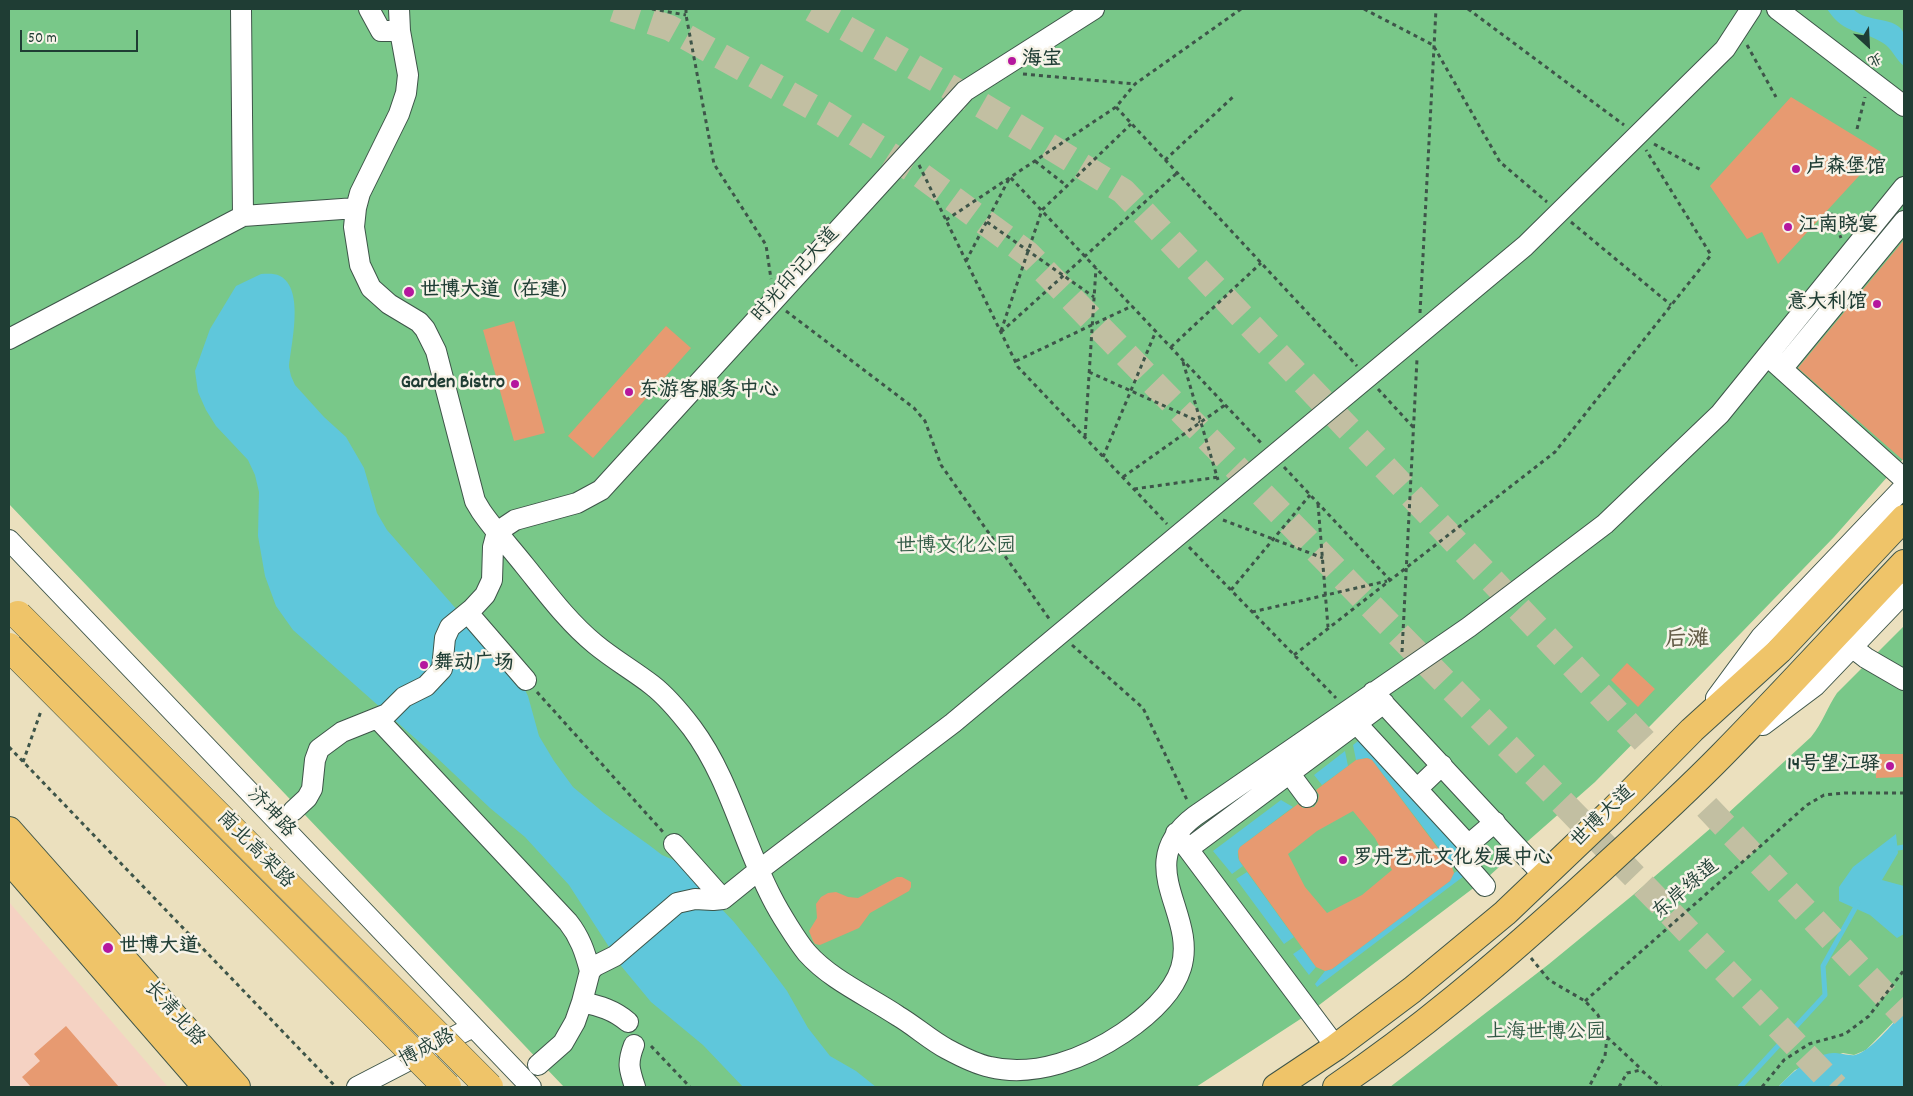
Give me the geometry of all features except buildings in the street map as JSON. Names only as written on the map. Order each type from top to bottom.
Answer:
[{"type":"highway","name":"南北高架路","points":[[18,615],[489,1087]]},
{"type":"highway","name":"南北高架路","points":[[9,647],[447,1087]]},
{"type":"main road","name":"世博大道","points":[[1276,1087],[1336,1047],[1436,971],[1505,913],[1612,812],[1692,730],[1778,651],[1904,518]]},
{"type":"main road","name":"世博大道","points":[[1336,1087],[1394,1046],[1519,945],[1721,756],[1904,563]]},
{"type":"main road","name":"长清北路","points":[[9,830],[237,1087]]},
{"type":"main road","name":"长清北路","points":[[9,860],[206,1087]]},
{"type":"street","points":[[241,9],[243,216]]},
{"type":"street","points":[[369,9],[381,31],[400,31]]},
{"type":"street","points":[[400,9],[400,31],[408,75],[406,93],[399,114],[366,177],[356,208],[354,228],[360,265],[377,294],[389,304],[419,322],[433,344],[475,501],[480,511],[555,603],[594,644],[655,687],[692,728],[715,766],[772,899],[806,952],[842,982],[899,1016],[945,1048],[990,1068],[1008,1070],[1038,1068],[1068,1060],[1099,1047],[1124,1032],[1169,991],[1181,968],[1183,949],[1180,929],[1166,876],[1168,849],[1176,833],[1195,816],[1284,766]]},
{"type":"street","name":"时光印记大道","points":[[497,532],[515,520],[577,503],[601,490],[965,91],[1094,9]]},
{"type":"street","points":[[590,971],[595,966],[615,956],[678,903],[694,899],[723,899],[953,723],[1525,246],[1725,49],[1752,9]]},
{"type":"street","points":[[1776,9],[1904,106]]},
{"type":"street","points":[[1775,362],[1849,256],[1902,196]]},
{"type":"street","points":[[9,339],[243,216],[356,208]]},
{"type":"street","points":[[1188,849],[1284,766],[1379,697],[1605,524],[1775,362],[1904,221]]},
{"type":"street","points":[[1775,362],[1904,478]]},
{"type":"street","points":[[1692,730],[1761,637],[1904,488]]},
{"type":"street","points":[[293,811],[307,798],[312,789],[315,760],[319,748],[342,732],[387,714],[404,697],[426,686],[442,669],[445,638],[450,627],[468,613],[485,595],[492,580],[492,547],[497,532]]},
{"type":"street","name":"济坤路","points":[[9,540],[531,1087]]},
{"type":"street","points":[[1721,756],[1815,686],[1904,593]]},
{"type":"street","points":[[468,613],[526,680]]},
{"type":"street","points":[[1853,648],[1866,658],[1904,680]]},
{"type":"street","points":[[1379,697],[1544,876]]},
{"type":"street","points":[[1352,716],[1474,851],[1463,861],[1484,886]]},
{"type":"street","points":[[377,718],[578,934],[590,971],[582,1002],[575,1022],[563,1043],[538,1066]]},
{"type":"street","points":[[1417,789],[1442,765]]},
{"type":"street","points":[[1284,766],[1307,797]]},
{"type":"street","points":[[1468,845],[1495,822]]},
{"type":"street","points":[[1176,833],[1336,1047]]},
{"type":"street","points":[[674,844],[723,899]]},
{"type":"street","points":[[582,1002],[617,1013],[628,1022]]},
{"type":"street","name":"博成路","points":[[357,1087],[473,1027]]},
{"type":"street","points":[[634,1045],[629,1058],[629,1067],[635,1087]]},
{"type":"path","points":[[652,9],[686,15]]},
{"type":"path","points":[[686,9],[714,164],[766,245],[774,302],[914,408],[925,421],[941,465],[1060,634],[1143,708],[1195,816]]},
{"type":"path","points":[[946,220],[1116,107],[1135,84],[1241,9]]},
{"type":"path","points":[[1364,9],[1433,45],[1500,162],[1672,306]]},
{"type":"path","points":[[1468,9],[1637,135],[1702,170]]},
{"type":"path","points":[[1738,29],[1776,97]]},
{"type":"path","points":[[995,72],[1135,84]]},
{"type":"path","points":[[1857,129],[1869,79]]},
{"type":"path","points":[[1165,160],[1233,97]]},
{"type":"path","points":[[1116,107],[1414,427]]},
{"type":"path","points":[[1001,332],[1042,210],[1131,124]]},
{"type":"path","points":[[1294,655],[1554,452],[1712,256],[1637,135]]},
{"type":"path","points":[[911,150],[1018,367],[1352,716]]},
{"type":"path","points":[[1034,161],[1067,186]]},
{"type":"path","points":[[1001,332],[1177,173]]},
{"type":"path","points":[[1010,177],[1390,580]]},
{"type":"path","points":[[966,261],[1010,177]]},
{"type":"path","points":[[1831,213],[1849,256]]},
{"type":"path","points":[[987,222],[1094,297]]},
{"type":"path","points":[[1170,347],[1261,263]]},
{"type":"path","points":[[1085,437],[1096,268]]},
{"type":"path","points":[[1016,361],[1132,306]]},
{"type":"path","points":[[1103,457],[1156,331]]},
{"type":"path","points":[[1183,360],[1224,498]]},
{"type":"path","points":[[1089,372],[1201,422]]},
{"type":"path","points":[[1123,477],[1225,405]]},
{"type":"path","points":[[1134,489],[1256,471]]},
{"type":"path","points":[[1230,590],[1310,495]]},
{"type":"path","points":[[1318,504],[1328,628]]},
{"type":"path","points":[[1206,513],[1323,558]]},
{"type":"path","points":[[1252,612],[1390,580]]},
{"type":"path","points":[[526,680],[674,844]]},
{"type":"path","points":[[23,762],[41,711]]},
{"type":"path","points":[[9,747],[336,1087]]},
{"type":"path","name":"东岸绿道","points":[[1585,1001],[1807,805],[1824,795],[1904,793]]},
{"type":"path","points":[[1519,945],[1549,980],[1585,1001],[1598,1015],[1607,1037],[1661,1087]]},
{"type":"path","points":[[1762,1087],[1784,1060],[1809,1044],[1845,1034],[1870,1016],[1904,970]]},
{"type":"path","points":[[628,1022],[690,1087]]},
{"type":"path","points":[[1589,1087],[1605,1056],[1607,1037]]},
{"type":"path","points":[[1619,1087],[1627,1073],[1641,1070]]},
{"type":"shaded area","points":[[9,902],[168,1087],[9,1087]]},
{"type":"green space","name":"世博文化公园","points":[[9,9],[1904,9],[1904,458],[1834,537],[1595,782],[1488,877],[1302,1018],[1196,1087],[564,1087],[9,504]]},
{"type":"green space","name":"上海世博公园","points":[[1904,626],[1904,1011],[1866,1050],[1854,1055],[1843,1053],[1795,1070],[1778,1087],[1390,1087],[1549,964],[1726,815],[1811,737],[1837,693]]},
{"type":"water","points":[[1827,9],[1853,9],[1866,17],[1895,24],[1904,34],[1904,66],[1886,45],[1875,38],[1847,28],[1834,18]]},
{"type":"water","points":[[261,274],[280,276],[288,283],[292,292],[295,318],[289,367],[295,385],[324,417],[346,437],[364,468],[377,513],[387,530],[522,684],[528,696],[539,736],[573,787],[604,813],[662,855],[676,861],[734,922],[755,948],[787,991],[808,1028],[830,1056],[856,1071],[876,1087],[743,1087],[703,1045],[651,1002],[622,967],[569,885],[525,837],[490,808],[434,755],[293,630],[276,606],[265,576],[258,536],[259,492],[255,475],[248,460],[216,426],[206,410],[198,392],[195,371],[210,329],[236,286]]},
{"type":"water","points":[[1362,738],[1466,851],[1451,864],[1372,760],[1367,758],[1356,760],[1353,745]]},
{"type":"water","points":[[1345,751],[1348,766],[1322,785],[1314,775]]},
{"type":"water","points":[[1281,800],[1293,807],[1240,847],[1238,857],[1243,866],[1232,874],[1213,851]]},
{"type":"water","points":[[1896,834],[1898,853],[1882,880],[1904,886],[1904,934],[1897,938],[1870,915],[1839,901],[1839,887],[1853,867]]},
{"type":"water","points":[[1459,870],[1464,876],[1317,987],[1315,984],[1325,971],[1332,969],[1450,881],[1454,873]]},
{"type":"water","points":[[1247,872],[1294,937],[1284,944],[1236,879]]},
{"type":"water","points":[[1302,948],[1316,967],[1309,975],[1293,954]]},
{"type":"water","points":[[1904,1011],[1904,1087],[1778,1087],[1796,1070],[1817,1057],[1833,1053],[1855,1055],[1868,1048]]},
{"type":"waterway","points":[[1892,849],[1904,847]]},
{"type":"waterway","points":[[1740,1087],[1825,995],[1823,966],[1858,903]]},
{"type":"tunnel","points":[[614,9],[670,28],[825,114],[918,173],[1028,254],[1677,920],[1836,1087]]},
{"type":"tunnel","points":[[812,9],[983,106],[1123,191],[1904,1015]]},
{"type":"place","name":"海宝","points":[[1012,61]]},
{"type":"place","name":"卢森堡馆","points":[[1796,169]]},
{"type":"place","name":"江南晓宴","points":[[1788,227]]},
{"type":"place","name":"世博大道（在建）","points":[[409,292]]},
{"type":"place","name":"意大利馆","points":[[1877,304]]},
{"type":"place","name":"Garden Bistro","points":[[515,384]]},
{"type":"place","name":"东游客服务中心","points":[[629,392]]},
{"type":"place","name":"舞动广场","points":[[424,665]]},
{"type":"place","name":"14号望江驿","points":[[1890,766]]},
{"type":"place","name":"罗丹艺术文化发展中心","points":[[1343,860]]},
{"type":"place","name":"世博大道","points":[[108,948]]},
{"type":"district","name":"后滩","points":[[1687,642]]}]
